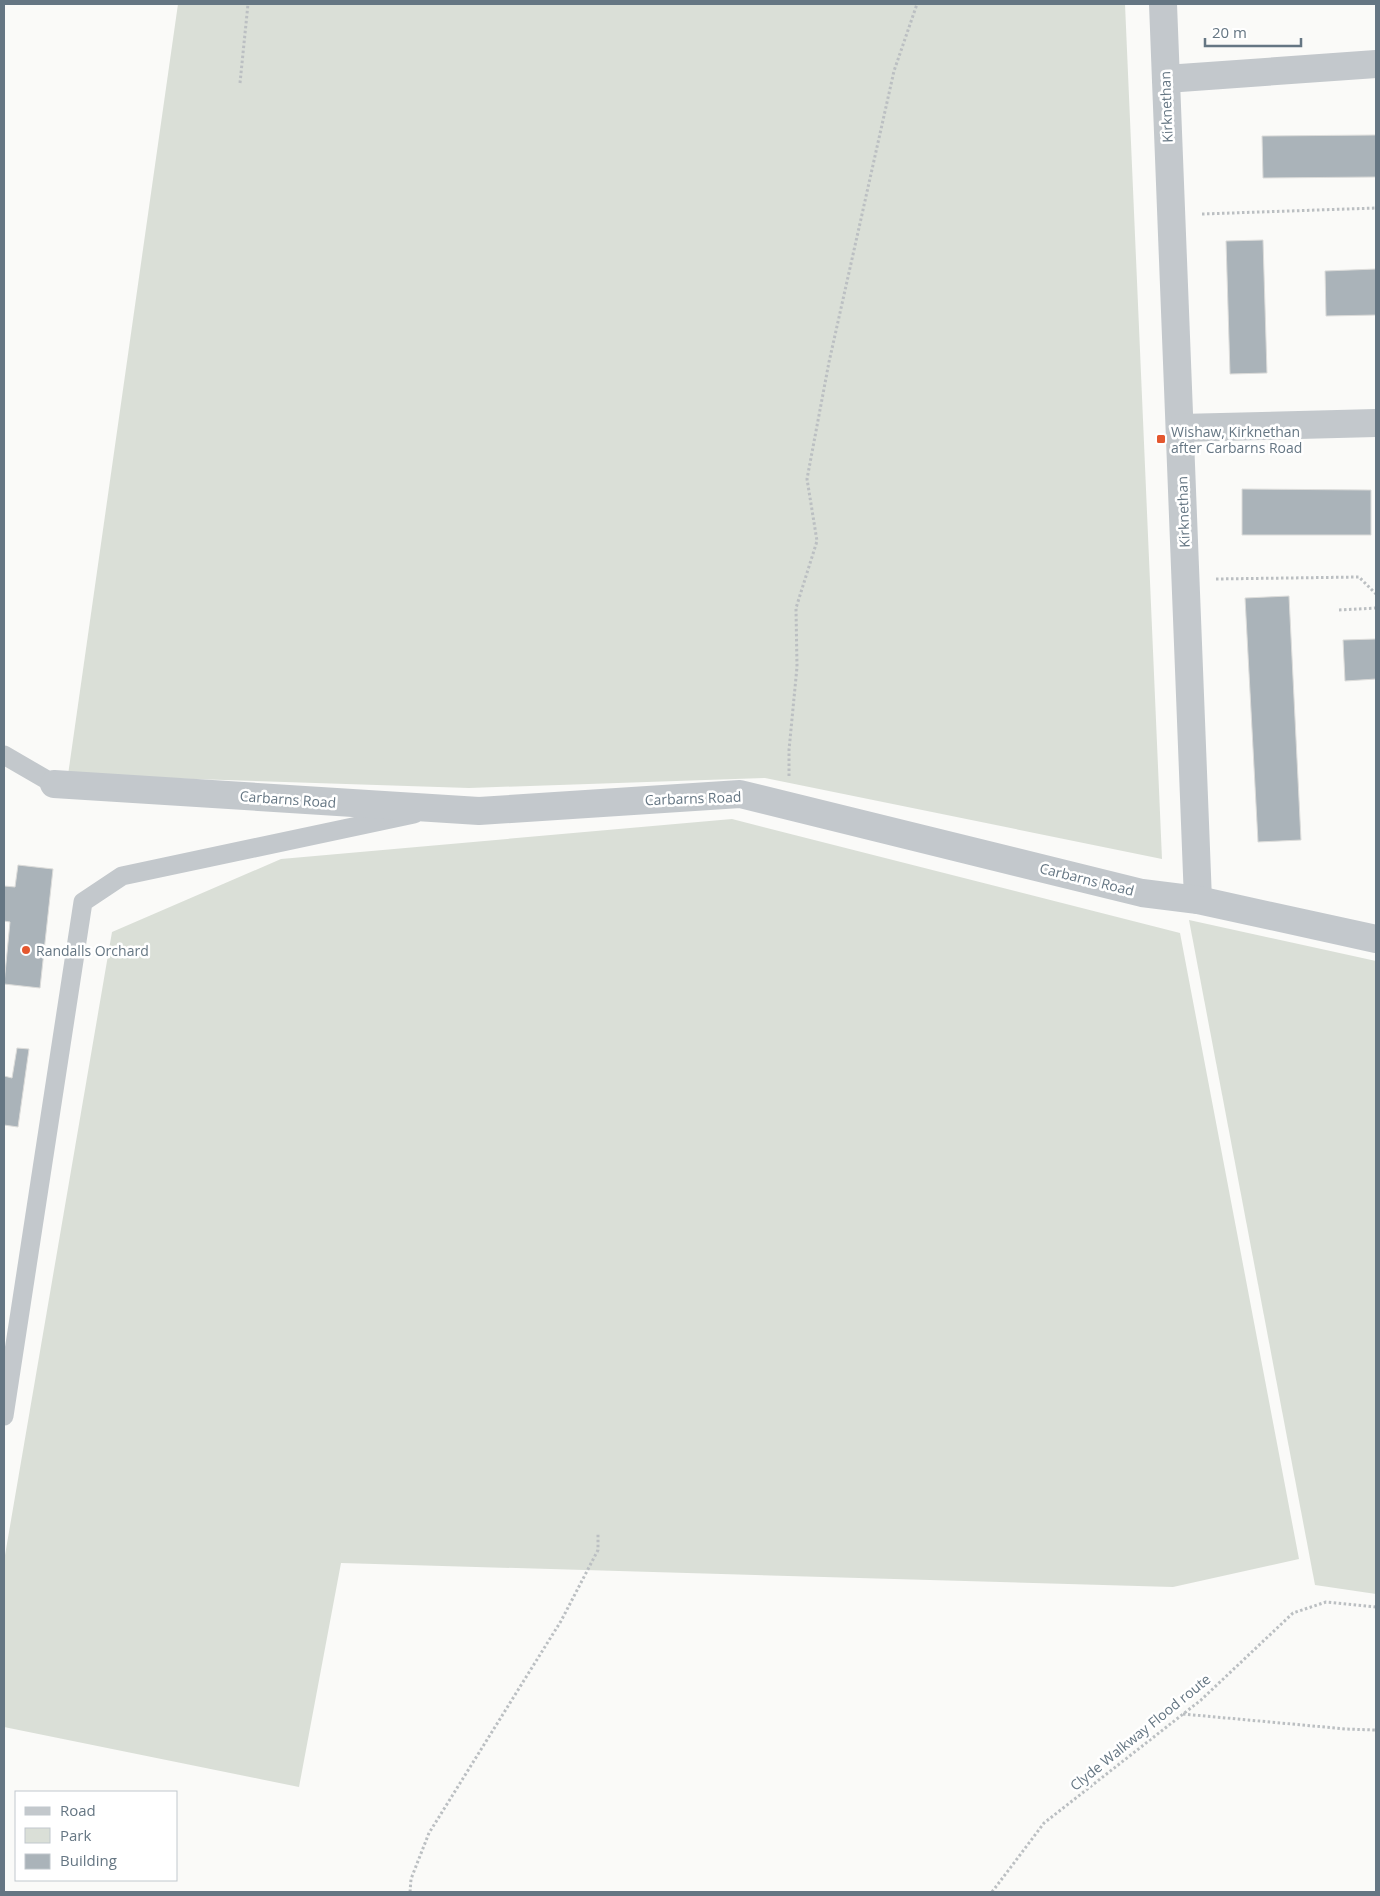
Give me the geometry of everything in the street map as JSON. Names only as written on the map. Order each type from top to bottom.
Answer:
[{"type":"street","name":"Kirknethan","points":[[1163,4],[1198,900]]},
{"type":"street","points":[[1166,79],[1376,64]]},
{"type":"street","points":[[1180,428],[1376,423]]},
{"type":"street","name":"Carbarns Road","points":[[54,784],[479,811],[740,794],[1142,893],[1198,900],[1376,939]]},
{"type":"lane","points":[[4,755],[54,784]]},
{"type":"lane","points":[[4,1416],[83,902],[122,876],[440,808]]},
{"type":"path","points":[[240,83],[248,4]]},
{"type":"path","points":[[790,806],[789,750],[797,667],[796,608],[816,540],[807,479],[829,362],[892,81],[917,4]]},
{"type":"path","points":[[1170,215],[1376,208]]},
{"type":"path","points":[[1186,573],[1215,579],[1359,577],[1376,594]]},
{"type":"path","points":[[1339,610],[1376,608]]},
{"type":"path","points":[[410,1892],[411,1879],[429,1833],[561,1621],[598,1550],[598,1533]]},
{"type":"path","name":"Clyde Walkway Flood route","points":[[992,1892],[1044,1823],[1184,1714],[1293,1612],[1326,1602],[1376,1607]]},
{"type":"path","points":[[1184,1714],[1376,1730]]},
{"type":"green space","points":[[178,4],[1125,4],[1162,859],[765,778],[469,788],[68,775]]},
{"type":"green space","points":[[732,819],[1180,933],[1299,1559],[1173,1587],[341,1563],[299,1787],[4,1727],[4,1561],[112,932],[281,859]]},
{"type":"green space","points":[[1189,920],[1376,961],[1376,1594],[1315,1585]]},
{"type":"building","points":[[1376,135],[1376,177],[1263,178],[1262,136]]},
{"type":"building","points":[[1263,240],[1267,373],[1230,374],[1226,241]]},
{"type":"building","points":[[1376,269],[1376,315],[1326,316],[1325,271]]},
{"type":"building","points":[[1242,489],[1371,490],[1371,535],[1242,535]]},
{"type":"building","points":[[1289,596],[1301,840],[1258,842],[1245,598]]},
{"type":"building","points":[[1376,639],[1376,679],[1345,681],[1343,640]]},
{"type":"building","name":"Randalls Orchard","points":[[18,865],[53,869],[40,988],[4,984],[10,922],[4,921],[4,886],[15,887]]},
{"type":"building","points":[[17,1048],[29,1049],[18,1127],[4,1125],[4,1076],[12,1078]]},
{"type":"place","name":"Wishaw, Kirknethan after Carbarns Road","points":[[1161,439]]},
{"type":"place","name":"Randalls Orchard","points":[[26,950]]}]
